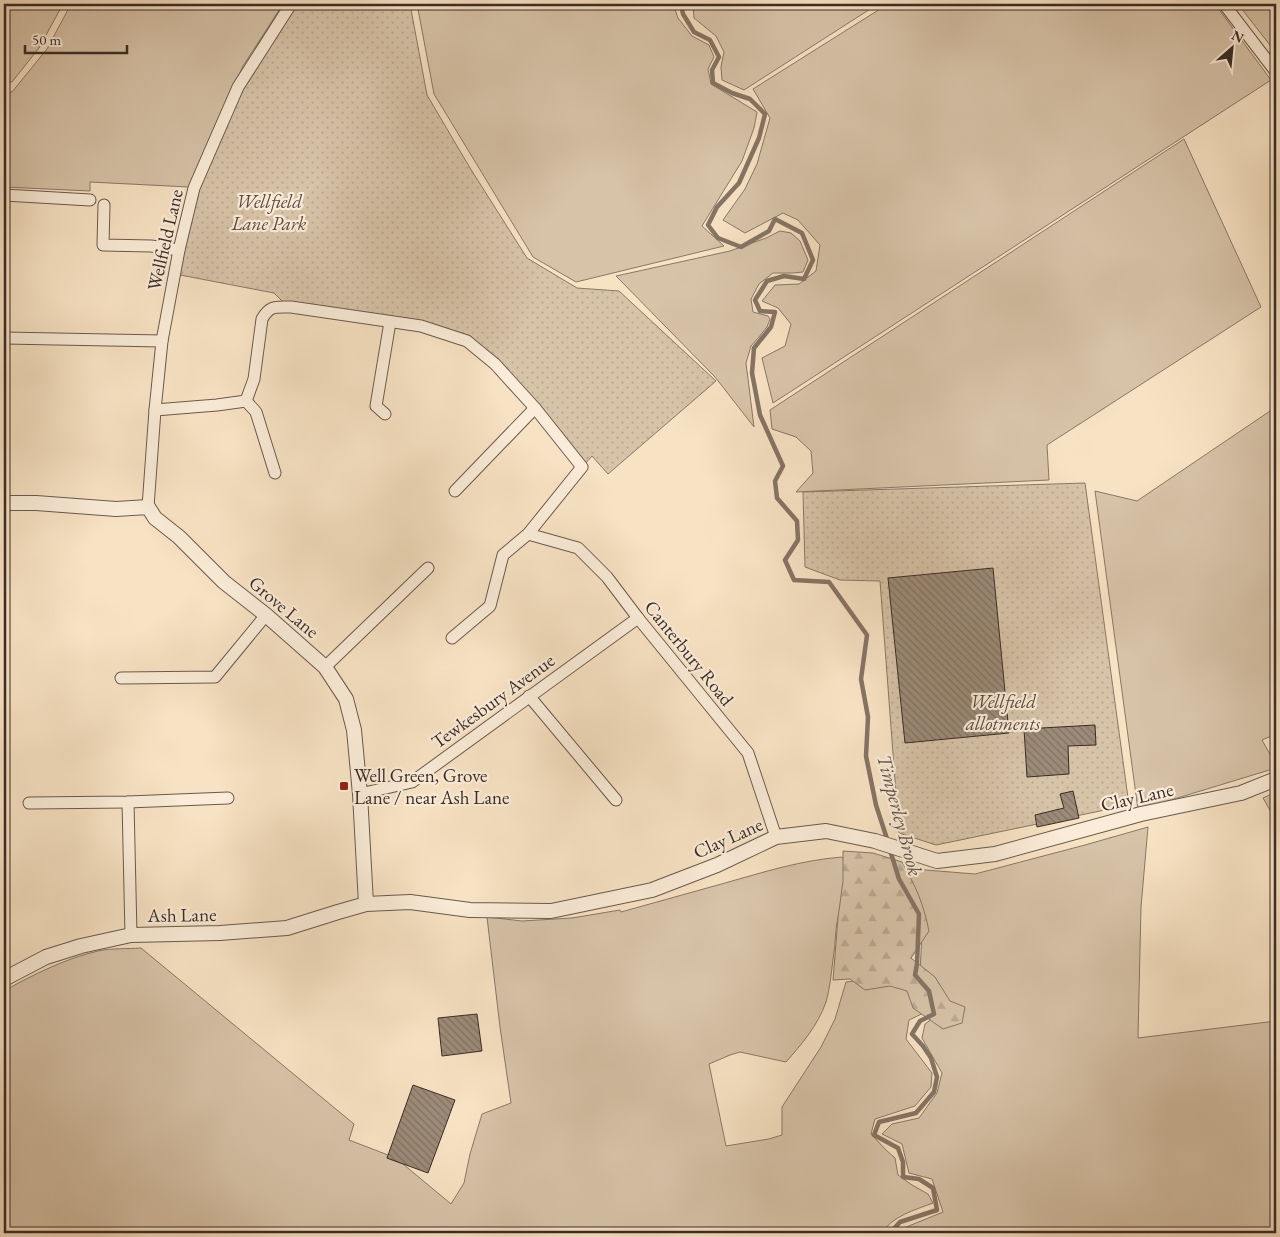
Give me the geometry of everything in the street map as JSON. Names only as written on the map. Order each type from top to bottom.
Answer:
[{"type":"street","name":"Wellfield Lane","points":[[148,507],[162,341],[179,250],[194,188],[238,87],[291,4]]},
{"type":"street","points":[[1224,4],[1276,72]]},
{"type":"street","points":[[4,195],[90,200]]},
{"type":"street","points":[[104,205],[103,245],[151,246],[179,250]]},
{"type":"street","points":[[246,401],[254,379],[262,319],[266,312],[276,307],[291,307],[421,326],[467,341],[495,364],[535,408],[582,467],[528,534],[503,555],[490,606],[452,638]]},
{"type":"street","points":[[385,414],[376,406],[390,322]]},
{"type":"street","points":[[4,338],[162,341]]},
{"type":"street","points":[[155,410],[246,401]]},
{"type":"street","points":[[246,401],[256,412],[275,473]]},
{"type":"street","points":[[455,491],[535,408]]},
{"type":"street","points":[[4,503],[36,503],[116,509],[148,507]]},
{"type":"street","name":"Grove Lane","points":[[148,507],[155,518],[179,537],[224,582],[266,614],[325,667],[346,699],[354,730],[360,794],[366,904]]},
{"type":"street","name":"Canterbury Road","points":[[528,534],[578,548],[607,577],[748,753],[776,837]]},
{"type":"street","points":[[325,667],[428,568]]},
{"type":"street","points":[[121,678],[215,677],[266,614]]},
{"type":"street","name":"Tewkesbury Avenue","points":[[360,794],[412,782],[638,618]]},
{"type":"street","points":[[529,696],[616,800]]},
{"type":"street","name":"Clay Lane","points":[[366,904],[410,902],[470,910],[551,911],[652,890],[717,865],[776,837],[826,831],[875,842],[937,862],[995,854],[1141,814],[1241,793],[1276,779]]},
{"type":"street","points":[[29,803],[228,798]]},
{"type":"street","points":[[128,802],[130,935]]},
{"type":"street","name":"Ash Lane","points":[[4,979],[46,957],[81,946],[130,935],[220,934],[287,928],[366,904]]},
{"type":"green space","points":[[4,4],[63,4],[39,48],[12,82],[4,82]]},
{"type":"green space","points":[[71,4],[283,4],[243,66],[189,187],[90,182],[90,191],[4,187],[4,92],[12,92],[47,49]]},
{"type":"green space","name":"Wellfield Lane Park","points":[[291,4],[410,4],[427,95],[470,168],[527,258],[577,288],[619,291],[716,381],[608,474],[592,456],[582,467],[467,341],[284,303],[274,293],[175,274],[194,188],[238,87]]},
{"type":"green space","points":[[417,4],[673,4],[678,18],[692,36],[709,45],[714,57],[708,69],[711,84],[757,112],[754,128],[742,161],[702,226],[724,246],[576,282],[533,257],[434,94]]},
{"type":"green space","points":[[693,4],[878,4],[744,90],[722,80],[721,67],[724,52],[716,36],[694,18]]},
{"type":"green space","points":[[888,4],[1215,4],[1271,80],[773,403],[762,358],[785,346],[791,324],[778,308],[762,301],[775,285],[799,284],[816,271],[820,245],[798,220],[783,213],[745,233],[723,220],[745,189],[757,164],[770,118],[753,89]]},
{"type":"green space","points":[[1238,4],[1276,4],[1276,53]]},
{"type":"green space","points":[[1184,139],[1261,307],[1047,445],[1049,480],[796,492],[813,473],[811,451],[796,437],[772,429],[770,410]]},
{"type":"green space","points":[[780,231],[791,233],[800,241],[808,260],[803,272],[773,273],[759,284],[751,299],[753,312],[768,316],[770,319],[767,327],[751,346],[746,363],[754,427],[715,377],[616,276],[730,251]]},
{"type":"green space","points":[[1276,407],[1276,734],[1262,740],[1276,768],[1138,810],[1095,491],[1137,501]]},
{"type":"green space","name":"Wellfield allotments","points":[[1085,483],[1129,805],[936,845],[899,833],[880,581],[840,580],[805,567],[803,492]]},
{"type":"green space","points":[[1276,792],[1276,821],[1263,798]]},
{"type":"green space","points":[[1148,827],[1141,907],[1138,1038],[1276,1021],[1276,1233],[897,1233],[899,1230],[943,1212],[932,1179],[909,1173],[902,1144],[882,1134],[892,1124],[919,1118],[937,1093],[942,1073],[922,1038],[925,1024],[939,1014],[920,974],[923,910],[901,868],[975,874]]},
{"type":"green space","points":[[843,851],[873,853],[902,862],[918,895],[929,931],[911,958],[935,977],[950,1001],[965,1007],[962,1023],[943,1029],[913,1008],[907,991],[890,986],[865,990],[850,979],[833,980],[843,881]]},
{"type":"green space","points":[[842,857],[847,866],[837,924],[830,984],[823,1010],[814,1026],[786,1062],[740,1052],[709,1064],[726,1146],[769,1139],[782,1135],[782,1107],[821,1047],[835,1019],[846,982],[892,977],[930,1010],[909,1020],[906,1039],[932,1073],[931,1087],[915,1106],[875,1119],[871,1134],[895,1158],[898,1175],[928,1194],[933,1203],[898,1218],[886,1227],[882,1233],[4,1233],[4,991],[50,968],[98,951],[141,948],[354,1124],[349,1140],[388,1155],[387,1158],[403,1164],[451,1204],[464,1183],[470,1154],[482,1114],[511,1103],[487,917],[522,921],[572,918],[620,910],[621,912],[783,867]]},
{"type":"building","points":[[993,568],[1009,733],[905,743],[888,578]]},
{"type":"building","points":[[1095,725],[1096,745],[1068,746],[1069,774],[1027,777],[1024,729]]},
{"type":"building","points":[[1073,791],[1079,818],[1037,827],[1035,815],[1064,808],[1060,794]]},
{"type":"building","points":[[477,1014],[482,1051],[442,1056],[438,1018]]},
{"type":"building","points":[[413,1085],[455,1100],[428,1173],[387,1158]]},
{"type":"waterway","name":"Timperley Brook","points":[[681,4],[683,14],[694,32],[710,40],[719,57],[712,70],[713,83],[732,93],[750,99],[765,114],[759,138],[739,183],[717,207],[708,225],[718,238],[741,247],[769,231],[775,219],[802,233],[813,260],[804,279],[784,276],[767,281],[755,300],[760,311],[775,312],[771,327],[754,348],[752,373],[760,415],[783,466],[775,481],[777,498],[797,521],[798,540],[785,560],[794,580],[829,582],[867,635],[861,679],[868,717],[866,756],[876,805],[888,842]]},
{"type":"waterway","name":"Timperley Brook","points":[[890,850],[899,879],[919,914],[915,975],[929,991],[934,1014],[920,1021],[912,1034],[931,1058],[937,1077],[934,1092],[916,1113],[879,1122],[874,1135],[898,1148],[903,1162],[903,1177],[919,1179],[933,1188],[937,1210],[900,1222],[890,1233]]},
{"type":"place","name":"Well Green, Grove Lane / near Ash Lane","points":[[344,786]]}]
